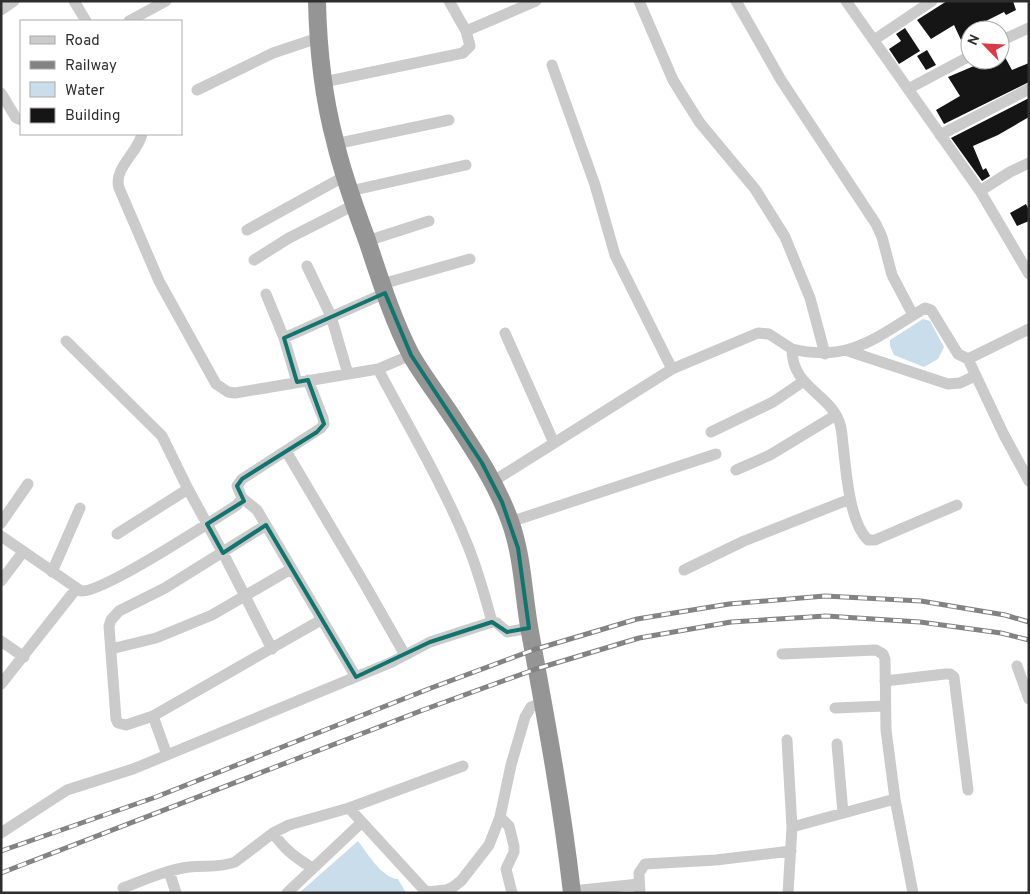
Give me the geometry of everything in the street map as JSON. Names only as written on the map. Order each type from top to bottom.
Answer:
[{"type":"highway","points":[[317,1],[318,38],[335,144],[395,322],[411,355],[455,421],[492,482],[510,522],[523,573],[529,628],[564,826],[572,892]]},
{"type":"street","points":[[1,10],[14,1]]},
{"type":"street","points":[[74,1],[85,20]]},
{"type":"street","points":[[131,20],[166,1]]},
{"type":"street","points":[[324,82],[463,53],[470,46],[466,31],[449,1]]},
{"type":"street","points":[[466,31],[519,5],[536,1]]},
{"type":"street","points":[[639,1],[673,80],[700,123],[755,189],[785,237],[810,298],[825,354]]},
{"type":"street","points":[[736,1],[781,80],[876,224],[882,237],[892,275],[913,315]]},
{"type":"street","points":[[846,1],[980,191],[1029,274]]},
{"type":"street","points":[[874,40],[932,1]]},
{"type":"street","points":[[1010,37],[1029,28]]},
{"type":"street","points":[[197,90],[273,53],[318,38]]},
{"type":"street","points":[[908,89],[960,61]]},
{"type":"street","points":[[552,66],[595,186],[615,255],[672,369]]},
{"type":"street","points":[[940,135],[1029,89]]},
{"type":"street","points":[[1,93],[6,112],[20,120]]},
{"type":"street","points":[[335,144],[450,120]]},
{"type":"street","points":[[142,135],[139,143],[119,174],[117,181],[119,188],[159,281],[216,384],[228,392],[235,393],[378,369],[411,355]]},
{"type":"street","points":[[980,191],[1010,172],[1029,163]]},
{"type":"street","points":[[247,230],[350,191],[466,164]]},
{"type":"street","points":[[254,260],[289,238],[350,191]]},
{"type":"street","points":[[367,241],[429,221]]},
{"type":"street","points":[[284,338],[331,316],[383,288],[470,259]]},
{"type":"street","points":[[307,266],[331,316],[348,374]]},
{"type":"street","points":[[266,294],[303,381],[323,418],[324,424],[317,432],[242,479],[238,486],[242,498],[257,510],[356,677]]},
{"type":"street","points":[[492,482],[672,369],[758,333],[769,334],[792,349],[825,354],[848,351],[874,339],[925,308],[931,310],[958,354],[968,359],[1004,435],[1029,481]]},
{"type":"street","points":[[968,359],[1029,328]]},
{"type":"street","points":[[506,334],[554,443]]},
{"type":"street","points":[[66,340],[162,436],[272,649]]},
{"type":"street","points":[[792,349],[794,367],[804,381],[836,415],[840,423],[850,499],[861,534],[868,540],[875,540],[957,505]]},
{"type":"street","points":[[848,351],[948,384],[960,383],[976,376]]},
{"type":"street","points":[[378,369],[468,545],[492,622]]},
{"type":"street","points":[[711,432],[773,402],[804,381]]},
{"type":"street","points":[[736,470],[770,455],[836,415]]},
{"type":"street","points":[[286,452],[405,655]]},
{"type":"street","points":[[510,522],[550,510],[671,467],[716,454]]},
{"type":"street","points":[[1,523],[6,506],[28,484]]},
{"type":"street","points":[[117,534],[188,489]]},
{"type":"street","points":[[1,536],[76,589],[85,592],[114,579],[179,542],[237,505],[242,498]]},
{"type":"street","points":[[684,570],[744,542],[850,499]]},
{"type":"street","points":[[52,572],[80,508]]},
{"type":"street","points":[[266,525],[165,588],[119,611],[111,620],[109,626],[116,719],[118,723],[126,725],[153,716],[321,620]]},
{"type":"street","points":[[1,581],[23,552]]},
{"type":"street","points":[[111,649],[176,631],[212,615],[246,597],[291,569]]},
{"type":"street","points":[[1,684],[76,589]]},
{"type":"street","points":[[1,833],[67,790],[133,769],[168,755],[356,677],[430,642],[492,622],[497,623],[508,632],[529,628]]},
{"type":"street","points":[[1,641],[24,657]]},
{"type":"street","points":[[782,654],[876,650],[883,654],[885,659],[886,730],[913,893]]},
{"type":"street","points":[[1017,666],[1029,699]]},
{"type":"street","points":[[885,681],[944,674],[950,674],[954,677],[968,790]]},
{"type":"street","points":[[349,808],[426,892],[446,890],[453,887],[461,880],[489,845],[500,817],[511,765],[525,717],[532,707],[543,702]]},
{"type":"street","points":[[835,708],[885,706]]},
{"type":"street","points":[[153,716],[168,755]]},
{"type":"street","points":[[787,740],[792,827],[788,893]]},
{"type":"street","points":[[838,744],[843,813]]},
{"type":"street","points":[[123,888],[169,871],[189,867],[227,865],[235,862],[273,833],[289,825],[349,808],[463,766]]},
{"type":"street","points":[[792,827],[896,799]]},
{"type":"street","points":[[500,817],[509,826],[514,846],[514,852],[506,870],[512,893]]},
{"type":"street","points":[[286,893],[361,823]]},
{"type":"street","points":[[273,833],[289,853],[312,868]]},
{"type":"street","points":[[572,892],[639,889],[639,873],[645,864],[716,860],[791,851]]},
{"type":"street","points":[[169,871],[176,893]]},
{"type":"highlighted area","points":[[385,293],[411,355],[482,463],[502,502],[518,548],[529,628],[507,632],[492,622],[430,642],[356,677],[266,525],[223,553],[207,524],[244,501],[237,486],[242,479],[317,432],[324,424],[308,380],[297,382],[284,338]]},
{"type":"water","points":[[923,319],[930,321],[944,347],[938,359],[924,367],[894,355],[890,346],[890,340]]},
{"type":"water","points":[[358,841],[381,870],[392,878],[398,879],[406,893],[299,893]]},
{"type":"building","points":[[947,1],[1013,1],[1016,10],[1006,15],[1004,12],[988,20],[960,20],[960,38],[954,25],[931,39],[917,20]]},
{"type":"building","points":[[905,28],[920,51],[899,64],[889,49],[901,41],[896,34]]},
{"type":"building","points":[[927,50],[936,65],[926,70],[917,56]]},
{"type":"building","points":[[1029,63],[1029,82],[944,124],[936,110],[960,96],[948,77],[965,70],[1010,70],[1010,66],[1012,70]]},
{"type":"building","points":[[1029,98],[1029,117],[998,135],[973,146],[983,170],[986,168],[990,176],[982,181],[951,138]]},
{"type":"building","points":[[1026,204],[1029,210],[1029,221],[1017,226],[1010,213]]},
{"type":"railway","points":[[1,851],[156,797],[431,688],[533,650],[637,619],[729,604],[825,596],[921,601],[1005,615],[1029,622]]},
{"type":"railway","points":[[1,873],[423,710],[536,669],[639,638],[731,622],[826,616],[920,622],[1001,633],[1029,640]]}]
